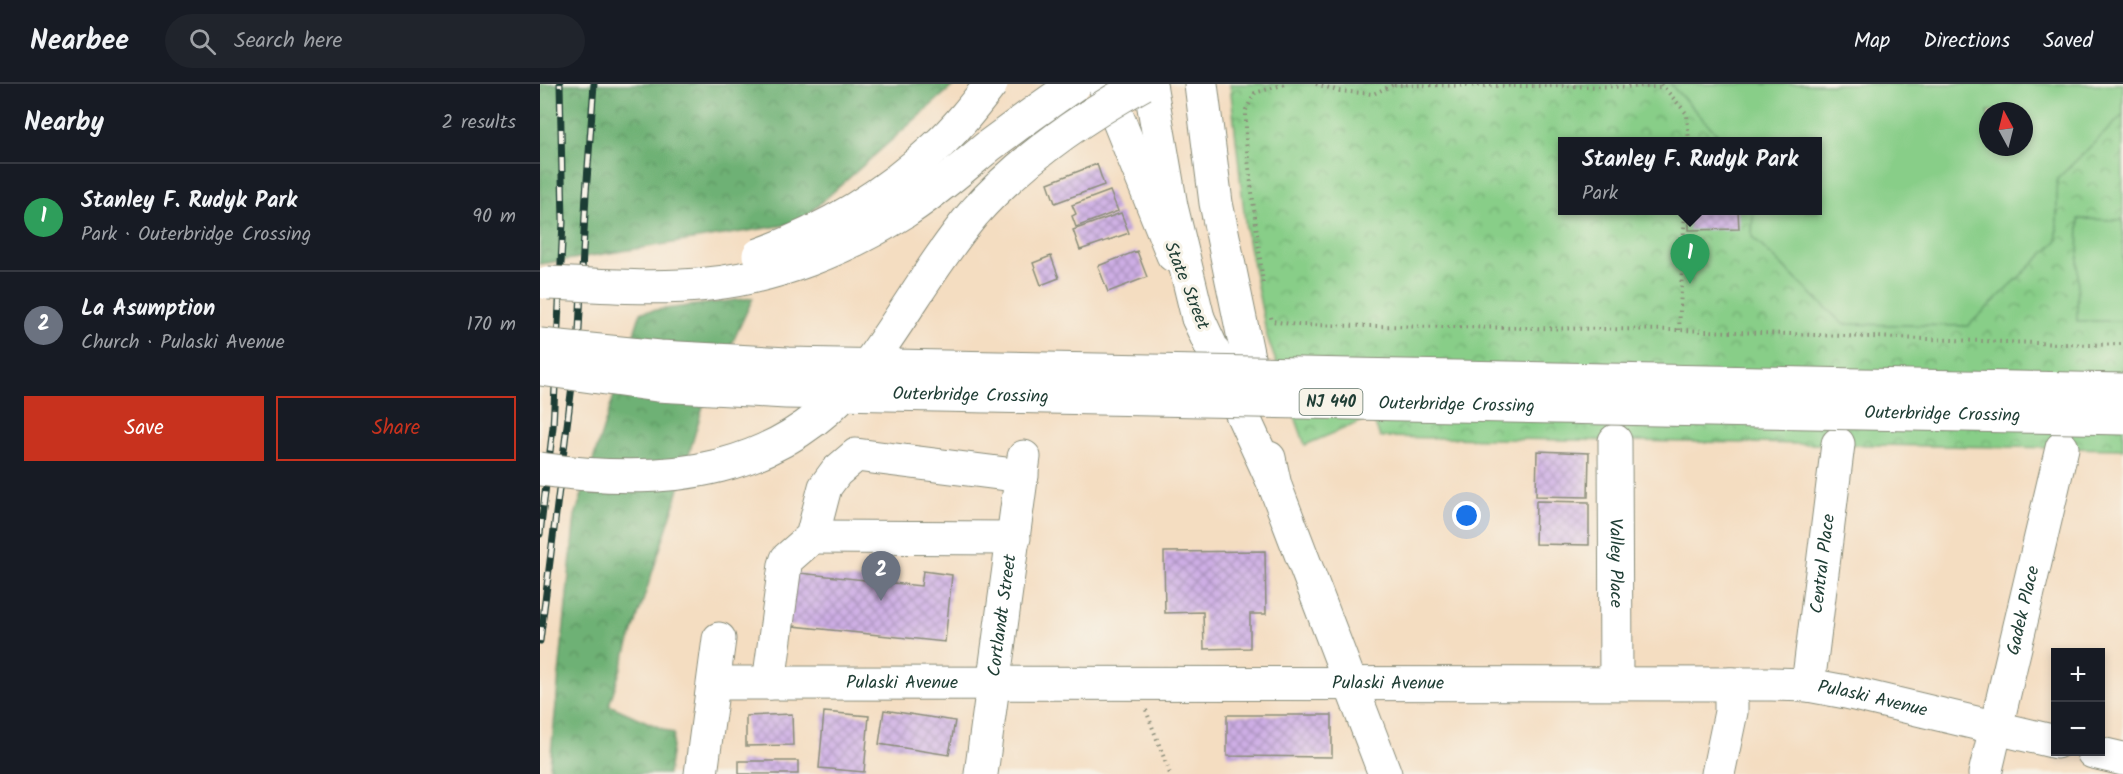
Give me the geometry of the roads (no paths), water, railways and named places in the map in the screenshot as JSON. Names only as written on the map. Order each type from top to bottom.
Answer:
[{"type":"main road","points":[[544,283],[631,282],[685,274],[735,262],[796,240],[853,210],[904,174],[950,133],[991,84]]},
{"type":"main road","points":[[544,283],[647,286],[708,284],[757,274],[818,256],[903,213],[1011,130],[1076,84]]},
{"type":"main road","name":"State Street","points":[[1104,84],[1198,318],[1275,486],[1385,774]]},
{"type":"main road","points":[[540,469],[612,476],[665,476],[691,473],[744,459],[791,435],[832,404],[867,367],[938,262],[993,193],[1061,136],[1143,84]]},
{"type":"main road","points":[[1150,84],[1171,206],[1198,318]]},
{"type":"main road","name":"State Street","points":[[1202,84],[1218,214],[1275,486]]},
{"type":"main road","name":"Outerbridge Crossing","points":[[540,345],[660,357],[788,364],[2123,390]]},
{"type":"main road","name":"Outerbridge Crossing","points":[[540,369],[657,385],[786,392],[2123,418]]},
{"type":"main road","name":"Valley Place","points":[[1615,441],[1616,683]]},
{"type":"main road","name":"Central Place","points":[[1808,686],[1839,444]]},
{"type":"main road","name":"Gadek Place","points":[[1985,774],[2062,448]]},
{"type":"main road","name":"Cortlandt Street","points":[[812,537],[825,487],[836,472],[856,455],[1023,467],[981,774]]},
{"type":"main road","points":[[769,682],[785,565],[787,559],[812,537],[1014,538]]},
{"type":"main road","points":[[701,774],[719,639]]},
{"type":"main road","name":"Pulaski Avenue","points":[[714,683],[1350,682],[1808,686],[1846,692],[2051,741]]},
{"type":"main road","points":[[1718,774],[1731,712],[1731,684]]},
{"type":"main road","points":[[2105,755],[2123,759]]},
{"type":"railway","points":[[540,534],[553,427],[563,222],[560,84]]},
{"type":"railway","points":[[540,641],[579,330],[594,84]]},
{"type":"place","name":"Stanley F. Rudyk Park","points":[[1690,284]]},
{"type":"place","name":"La Asumption","points":[[881,601]]}]
